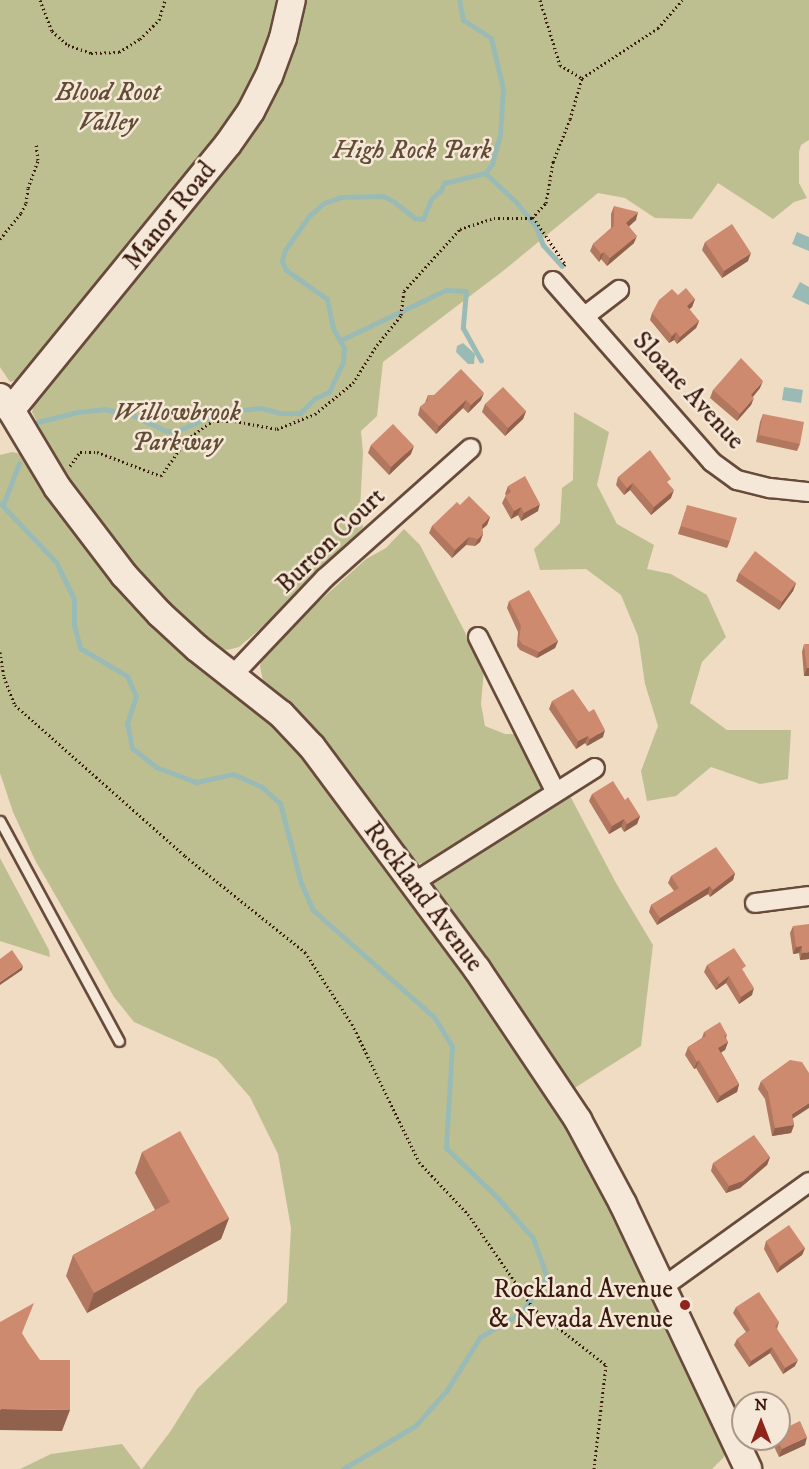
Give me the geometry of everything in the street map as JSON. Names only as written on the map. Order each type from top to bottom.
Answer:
[{"type":"street","name":"Manor Road","points":[[4,410],[246,120],[269,76],[283,38],[292,0]]},
{"type":"street","name":"Sloane Avenue","points":[[553,281],[712,462],[738,480],[770,488],[809,492]]},
{"type":"street","points":[[585,316],[619,290]]},
{"type":"street","name":"Rockland Avenue","points":[[4,410],[54,482],[124,575],[159,614],[281,714],[312,747],[477,969],[572,1111],[623,1204],[663,1287],[740,1466]]},
{"type":"street","name":"Burton Court","points":[[232,676],[325,578],[471,447]]},
{"type":"street","points":[[478,637],[555,791]]},
{"type":"street","points":[[413,883],[555,791],[595,768]]},
{"type":"street","points":[[755,903],[809,896]]},
{"type":"street","points":[[663,1287],[809,1182]]},
{"type":"lane","points":[[0,821],[119,1041]]},
{"type":"path","points":[[40,0],[52,31],[68,45],[91,53],[119,51],[140,39],[159,20],[165,0]]},
{"type":"path","points":[[540,0],[560,65],[582,78]]},
{"type":"path","points":[[67,471],[80,452],[97,452],[161,476],[187,439],[213,421],[235,421],[278,429],[315,414],[353,383],[401,315],[404,291],[460,229],[494,218],[533,218],[546,203],[553,162],[570,119],[582,78],[658,28],[682,0]]},
{"type":"path","points":[[0,238],[21,213],[26,203],[28,188],[38,160],[36,144]]},
{"type":"path","points":[[533,218],[565,264],[553,281]]},
{"type":"path","points":[[0,652],[4,677],[15,705],[185,855],[305,952],[352,1024],[419,1162],[468,1214],[525,1294],[532,1308],[606,1365],[594,1469]]},
{"type":"green space","name":"Blood Root Valley","points":[[0,0],[280,0],[264,63],[249,100],[24,378],[10,382],[0,367]]},
{"type":"green space","name":"High Rock Park","points":[[303,0],[809,0],[809,140],[801,145],[799,152],[799,183],[807,198],[794,202],[773,219],[718,183],[692,219],[655,218],[625,198],[598,193],[503,271],[383,362],[377,416],[361,431],[363,453],[360,510],[363,528],[259,630],[239,647],[227,650],[217,647],[157,597],[86,507],[56,460],[32,412],[35,400],[183,220],[266,108]]},
{"type":"green space","points":[[574,412],[609,432],[597,485],[617,524],[654,545],[647,569],[671,574],[707,595],[726,637],[702,662],[690,703],[727,730],[791,730],[788,779],[760,784],[711,767],[676,796],[647,801],[641,771],[658,726],[645,684],[638,636],[621,595],[586,569],[540,570],[534,549],[560,523],[562,488],[573,480]]},
{"type":"green space","name":"Willowbrook Parkway","points":[[12,452],[21,454],[29,461],[82,542],[129,604],[194,665],[275,726],[302,753],[376,858],[467,976],[574,1142],[623,1235],[725,1444],[724,1457],[712,1469],[142,1469],[170,1432],[197,1389],[287,1302],[291,1228],[278,1154],[250,1097],[217,1059],[134,1022],[114,997],[35,860],[13,812],[0,773],[0,455]]},
{"type":"green space","points":[[404,529],[420,545],[484,669],[481,704],[485,726],[505,734],[523,734],[544,786],[538,794],[424,863],[417,864],[370,813],[333,752],[308,721],[263,681],[260,666],[262,658],[272,644],[366,559],[386,548]]},
{"type":"green space","points":[[568,792],[616,883],[653,945],[641,1046],[573,1089],[431,886],[453,865]]},
{"type":"green space","points":[[0,858],[49,950],[50,957],[0,941]]},
{"type":"green space","points":[[122,1444],[141,1469],[20,1469],[51,1454]]},
{"type":"water","points":[[797,232],[809,237],[809,251],[792,244]]},
{"type":"water","points":[[800,282],[809,287],[809,305],[792,297]]},
{"type":"water","points":[[463,343],[475,354],[474,364],[468,364],[456,352],[457,346]]},
{"type":"water","points":[[784,387],[803,390],[801,403],[782,400]]},
{"type":"building","points":[[614,206],[638,212],[626,223],[637,236],[610,258],[604,252],[601,254],[593,244],[614,226]]},
{"type":"building","points":[[732,224],[751,253],[724,271],[705,242]]},
{"type":"building","points":[[686,288],[695,299],[687,306],[699,321],[680,337],[676,332],[672,336],[652,313],[659,300],[672,289],[678,295]]},
{"type":"building","points":[[741,358],[763,381],[751,395],[754,398],[740,414],[713,390]]},
{"type":"building","points":[[461,369],[484,393],[471,405],[466,400],[439,426],[420,407],[428,400],[428,395],[434,395]]},
{"type":"building","points":[[503,387],[526,411],[508,428],[485,404]]},
{"type":"building","points":[[763,414],[804,422],[800,444],[759,435]]},
{"type":"building","points":[[393,424],[414,446],[391,467],[371,445]]},
{"type":"building","points":[[650,450],[671,479],[667,482],[674,490],[654,507],[633,483],[627,488],[618,477]]},
{"type":"building","points":[[525,476],[540,504],[524,513],[521,507],[514,511],[505,496],[511,492],[508,486]]},
{"type":"building","points":[[469,496],[490,517],[482,525],[483,534],[478,539],[469,537],[455,550],[432,526],[457,502],[460,505]]},
{"type":"building","points":[[687,505],[737,518],[730,541],[681,526]]},
{"type":"building","points":[[755,551],[796,583],[782,602],[739,573]]},
{"type":"building","points":[[529,590],[558,641],[539,652],[522,644],[519,639],[521,626],[509,601]]},
{"type":"building","points":[[804,644],[809,644],[809,668],[807,668]]},
{"type":"building","points":[[573,689],[589,712],[594,709],[605,730],[590,739],[588,736],[578,741],[552,701]]},
{"type":"building","points":[[613,781],[625,800],[628,797],[640,816],[627,824],[624,819],[612,826],[592,794]]},
{"type":"building","points":[[716,847],[735,873],[713,890],[710,886],[660,918],[651,905],[679,888],[671,876]]},
{"type":"building","points":[[809,924],[809,952],[802,953],[802,946],[796,947],[793,926]]},
{"type":"building","points":[[734,948],[746,966],[742,969],[754,988],[741,997],[729,976],[719,984],[707,965]]},
{"type":"building","points":[[12,950],[23,966],[0,982],[0,959]]},
{"type":"building","points":[[720,1022],[728,1042],[718,1048],[739,1084],[720,1096],[699,1060],[697,1062],[688,1047],[706,1036],[704,1032]]},
{"type":"building","points":[[790,1060],[802,1062],[809,1073],[809,1103],[792,1114],[794,1125],[775,1128],[768,1092],[761,1081]]},
{"type":"building","points":[[180,1131],[229,1218],[94,1293],[73,1255],[170,1202],[142,1152]]},
{"type":"building","points":[[754,1135],[770,1157],[743,1181],[729,1186],[713,1163]]},
{"type":"building","points":[[789,1225],[805,1248],[780,1266],[766,1241]]},
{"type":"building","points":[[759,1292],[779,1322],[775,1326],[798,1360],[785,1368],[772,1347],[751,1361],[737,1339],[750,1330],[736,1307]]},
{"type":"building","points":[[34,1303],[22,1333],[40,1360],[70,1360],[70,1410],[0,1410],[0,1322]]},
{"type":"building","points":[[800,1421],[807,1437],[791,1445],[791,1425]]},
{"type":"waterway","points":[[38,422],[77,412],[104,409],[132,415],[166,431],[177,431],[221,412],[261,408],[280,413],[300,413],[315,398],[329,392],[343,362],[344,348],[333,328],[327,299],[286,270],[282,261],[285,250],[309,216],[324,203],[341,197],[383,196],[415,218],[423,219],[431,199],[441,190],[444,183],[485,173],[492,164],[500,135],[503,89],[491,38],[463,20],[459,0]]},
{"type":"waterway","points":[[485,173],[516,202],[536,227],[543,245],[562,266]]},
{"type":"waterway","points":[[341,340],[446,290],[466,291],[463,328],[481,360]]},
{"type":"waterway","points":[[3,505],[19,463]]},
{"type":"waterway","points":[[0,503],[56,562],[74,599],[74,625],[80,648],[127,676],[136,696],[127,723],[132,748],[156,767],[196,782],[233,774],[262,787],[280,803],[301,883],[313,910],[434,1017],[452,1046],[446,1148],[494,1194],[533,1238],[547,1277],[521,1313],[480,1337],[447,1390],[415,1426],[343,1469]]},
{"type":"place","name":"Rockland Avenue & Nevada Avenue","points":[[685,1305]]}]
